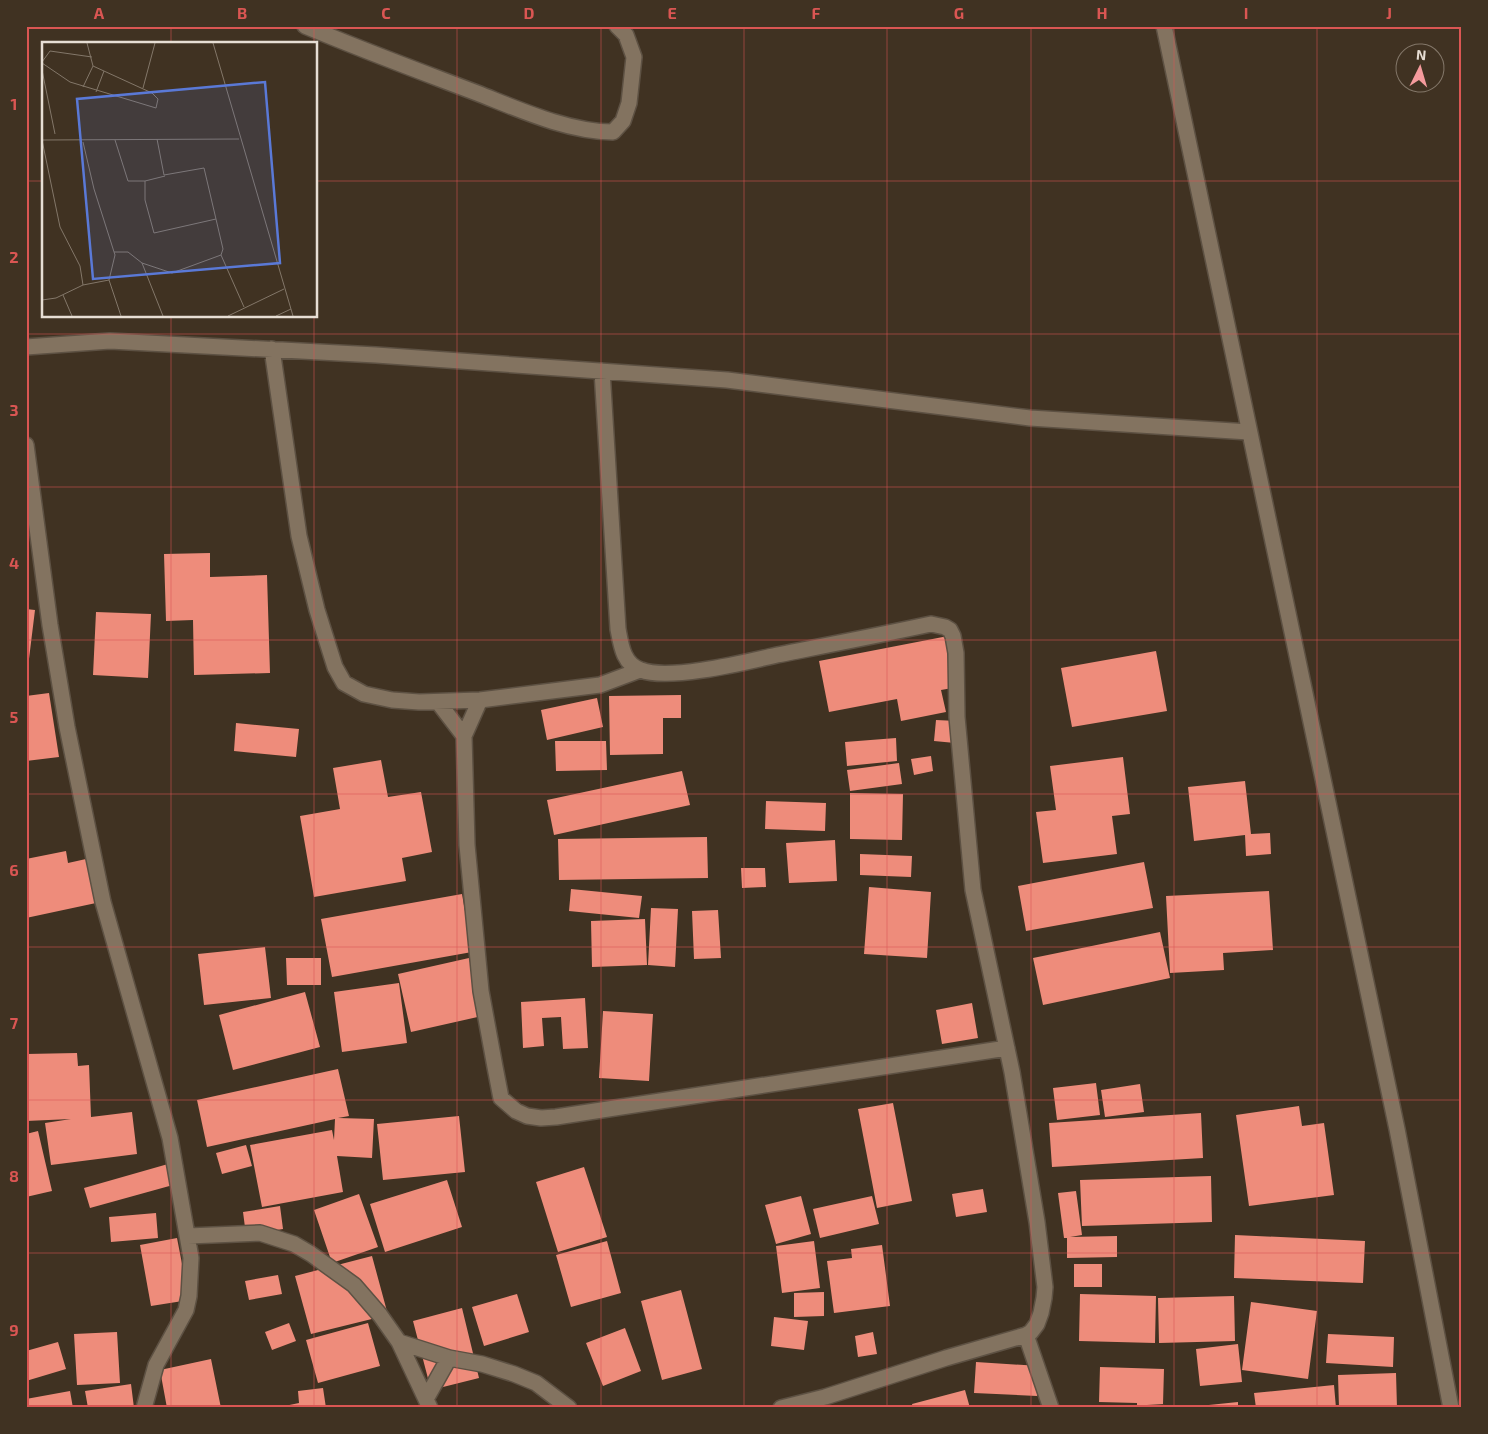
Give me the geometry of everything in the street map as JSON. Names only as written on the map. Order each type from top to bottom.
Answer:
[{"type":"street","points":[[305,26],[519,109],[568,125],[602,132],[612,132],[623,121],[629,102],[634,57],[626,35],[617,26]]},
{"type":"street","points":[[1164,26],[1397,1129],[1451,1408]]},
{"type":"street","points":[[26,347],[110,340],[727,380],[1030,418],[1249,432]]},
{"type":"street","points":[[272,349],[299,536],[335,667],[344,683],[364,694],[392,700],[438,702],[480,700],[600,685],[640,670]]},
{"type":"street","points":[[602,372],[618,629],[622,649],[628,662],[640,670],[663,674],[718,667],[931,624],[950,630],[956,652],[957,717],[973,890],[1007,1048],[1037,1222],[1044,1288],[1041,1313],[1038,1324],[1026,1335],[946,1358],[825,1397],[781,1408]]},
{"type":"street","points":[[26,445],[50,625],[67,727],[104,902],[170,1138],[191,1258],[186,1310],[156,1365],[144,1408]]},
{"type":"street","points":[[480,700],[464,736],[467,845],[481,991],[501,1098],[516,1111],[527,1116],[541,1118],[556,1117],[1007,1048]]},
{"type":"street","points":[[438,702],[464,736]]},
{"type":"street","points":[[188,1236],[260,1233],[294,1244],[354,1285],[380,1315],[399,1342],[428,1404]]},
{"type":"street","points":[[1026,1335],[1051,1408]]},
{"type":"street","points":[[399,1342],[449,1358],[482,1364],[514,1374],[536,1384],[569,1408]]},
{"type":"street","points":[[428,1404],[449,1358]]},
{"type":"building","points":[[210,553],[210,577],[267,575],[270,673],[194,675],[193,620],[166,621],[164,554]]},
{"type":"building","points":[[26,609],[35,610],[28,667],[26,667]]},
{"type":"building","points":[[96,612],[151,614],[148,678],[93,675]]},
{"type":"building","points":[[948,636],[958,687],[941,690],[946,712],[901,721],[897,699],[829,712],[819,661]]},
{"type":"building","points":[[1156,651],[1167,711],[1072,727],[1061,668]]},
{"type":"building","points":[[49,693],[59,757],[26,761],[26,696]]},
{"type":"building","points":[[681,695],[681,718],[663,718],[663,754],[610,755],[609,696]]},
{"type":"building","points":[[597,698],[603,727],[547,740],[541,710]]},
{"type":"building","points":[[936,720],[957,721],[955,743],[934,741]]},
{"type":"building","points":[[236,723],[299,729],[296,757],[234,751]]},
{"type":"building","points":[[896,738],[897,761],[847,766],[845,742]]},
{"type":"building","points":[[555,741],[606,741],[607,770],[556,771]]},
{"type":"building","points":[[931,756],[933,771],[914,775],[911,759]]},
{"type":"building","points":[[1123,757],[1130,814],[1112,816],[1117,854],[1043,863],[1036,812],[1056,810],[1050,766]]},
{"type":"building","points":[[381,760],[388,797],[421,792],[432,852],[402,858],[406,881],[314,897],[300,816],[340,809],[333,768]]},
{"type":"building","points":[[899,763],[902,784],[850,791],[847,770]]},
{"type":"building","points":[[682,771],[690,805],[554,835],[547,800]]},
{"type":"building","points":[[1245,781],[1251,834],[1270,833],[1271,854],[1246,856],[1245,835],[1194,841],[1188,787]]},
{"type":"building","points":[[850,793],[903,794],[902,840],[850,839]]},
{"type":"building","points":[[766,801],[826,803],[825,831],[765,829]]},
{"type":"building","points":[[707,837],[708,878],[559,880],[558,839]]},
{"type":"building","points":[[835,840],[837,881],[789,883],[786,843]]},
{"type":"building","points":[[66,851],[68,863],[86,859],[96,903],[26,918],[26,859]]},
{"type":"building","points":[[860,854],[912,856],[911,877],[860,875]]},
{"type":"building","points":[[1144,862],[1153,908],[1026,931],[1018,886]]},
{"type":"building","points":[[741,868],[765,868],[766,887],[742,888]]},
{"type":"building","points":[[869,887],[931,892],[927,958],[864,954]]},
{"type":"building","points":[[571,889],[642,896],[639,918],[569,911]]},
{"type":"building","points":[[1269,891],[1273,950],[1223,953],[1224,970],[1170,973],[1166,896]]},
{"type":"building","points":[[462,894],[472,952],[332,977],[321,919]]},
{"type":"building","points":[[651,908],[678,909],[675,967],[648,965]]},
{"type":"building","points":[[718,910],[721,958],[694,959],[692,911]]},
{"type":"building","points":[[645,919],[647,965],[592,967],[591,921]]},
{"type":"building","points":[[1160,932],[1170,978],[1043,1005],[1033,958]]},
{"type":"building","points":[[265,947],[271,998],[204,1005],[198,954]]},
{"type":"building","points":[[286,958],[321,958],[321,985],[287,985]]},
{"type":"building","points":[[469,958],[482,1016],[411,1032],[398,974]]},
{"type":"building","points":[[399,983],[407,1043],[342,1052],[334,992]]},
{"type":"building","points":[[305,992],[320,1047],[233,1070],[219,1015]]},
{"type":"building","points":[[585,998],[588,1048],[563,1049],[561,1017],[542,1018],[544,1046],[523,1048],[521,1002]]},
{"type":"building","points":[[972,1003],[978,1038],[942,1044],[936,1010]]},
{"type":"building","points":[[603,1011],[653,1014],[649,1081],[599,1078]]},
{"type":"building","points":[[77,1053],[78,1066],[89,1065],[91,1117],[132,1112],[137,1154],[51,1165],[45,1123],[71,1119],[26,1121],[26,1054]]},
{"type":"building","points":[[338,1069],[349,1116],[338,1118],[374,1119],[372,1158],[337,1156],[343,1192],[262,1207],[250,1145],[332,1130],[334,1140],[335,1119],[207,1147],[197,1100]]},
{"type":"building","points":[[1096,1083],[1100,1115],[1057,1120],[1053,1088]]},
{"type":"building","points":[[1140,1084],[1144,1112],[1105,1117],[1101,1090]]},
{"type":"building","points":[[893,1103],[912,1201],[877,1208],[858,1109]]},
{"type":"building","points":[[1299,1106],[1302,1126],[1324,1123],[1334,1195],[1249,1206],[1236,1115]]},
{"type":"building","points":[[1201,1113],[1203,1158],[1052,1167],[1049,1123]]},
{"type":"building","points":[[459,1116],[465,1172],[383,1180],[377,1124]]},
{"type":"building","points":[[38,1131],[52,1191],[26,1197],[26,1134]]},
{"type":"building","points":[[246,1145],[252,1166],[222,1174],[216,1153]]},
{"type":"building","points":[[168,1164],[173,1185],[90,1208],[84,1188]]},
{"type":"building","points":[[584,1167],[607,1237],[558,1252],[536,1182]]},
{"type":"building","points":[[1211,1176],[1212,1222],[1082,1226],[1080,1180]]},
{"type":"building","points":[[447,1180],[462,1227],[385,1252],[370,1204]]},
{"type":"building","points":[[983,1189],[987,1212],[956,1217],[952,1194]]},
{"type":"building","points":[[1076,1191],[1082,1235],[1070,1237],[1117,1236],[1117,1257],[1067,1258],[1067,1238],[1064,1238],[1058,1193]]},
{"type":"building","points":[[359,1194],[378,1247],[332,1263],[314,1210]]},
{"type":"building","points":[[801,1196],[811,1234],[776,1244],[765,1205]]},
{"type":"building","points":[[872,1196],[879,1224],[820,1238],[813,1209]]},
{"type":"building","points":[[280,1206],[283,1229],[246,1235],[243,1212]]},
{"type":"building","points":[[156,1213],[158,1238],[111,1242],[109,1217]]},
{"type":"building","points":[[1235,1235],[1365,1241],[1363,1283],[1234,1278]]},
{"type":"building","points":[[177,1238],[189,1300],[151,1306],[140,1245]]},
{"type":"building","points":[[607,1241],[621,1293],[571,1307],[556,1255]]},
{"type":"building","points":[[814,1241],[820,1288],[782,1293],[776,1246]]},
{"type":"building","points":[[882,1245],[890,1306],[834,1313],[827,1261],[852,1258],[851,1249]]},
{"type":"building","points":[[372,1256],[388,1315],[311,1334],[295,1276]]},
{"type":"building","points":[[1074,1264],[1102,1264],[1102,1287],[1074,1287]]},
{"type":"building","points":[[278,1275],[282,1294],[249,1300],[245,1281]]},
{"type":"building","points":[[681,1290],[702,1369],[662,1380],[641,1301]]},
{"type":"building","points":[[824,1292],[824,1316],[794,1317],[794,1293]]},
{"type":"building","points":[[517,1294],[529,1332],[484,1346],[472,1307]]},
{"type":"building","points":[[1080,1294],[1156,1296],[1155,1343],[1079,1341]]},
{"type":"building","points":[[1234,1296],[1235,1341],[1159,1343],[1158,1298]]},
{"type":"building","points":[[1251,1302],[1317,1311],[1308,1379],[1242,1370]]},
{"type":"building","points":[[462,1308],[479,1378],[431,1390],[413,1321]]},
{"type":"building","points":[[774,1317],[808,1321],[804,1350],[771,1346]]},
{"type":"building","points":[[289,1323],[296,1341],[272,1350],[265,1332]]},
{"type":"building","points":[[368,1323],[380,1366],[318,1383],[306,1340]]},
{"type":"building","points":[[625,1328],[641,1371],[603,1386],[586,1343]]},
{"type":"building","points":[[117,1332],[120,1383],[77,1385],[74,1334]]},
{"type":"building","points":[[873,1332],[877,1354],[858,1357],[855,1336]]},
{"type":"building","points":[[1328,1334],[1394,1337],[1393,1367],[1326,1363]]},
{"type":"building","points":[[58,1342],[66,1369],[26,1381],[26,1351]]},
{"type":"building","points":[[1238,1344],[1242,1382],[1200,1386],[1196,1349]]},
{"type":"building","points":[[211,1359],[221,1408],[167,1408],[160,1370]]},
{"type":"building","points":[[976,1362],[1040,1366],[1037,1396],[974,1393]]},
{"type":"building","points":[[1100,1367],[1164,1369],[1163,1404],[1147,1404],[1165,1405],[1165,1408],[1137,1408],[1137,1403],[1099,1402]]},
{"type":"building","points":[[1396,1373],[1397,1408],[1339,1408],[1338,1375]]},
{"type":"building","points":[[131,1384],[134,1408],[88,1408],[85,1391]]},
{"type":"building","points":[[1334,1385],[1336,1408],[1256,1408],[1254,1393]]},
{"type":"building","points":[[323,1388],[326,1408],[275,1408],[299,1403],[298,1391]]},
{"type":"building","points":[[965,1390],[970,1408],[913,1408],[912,1404]]},
{"type":"building","points":[[70,1391],[73,1408],[26,1408],[26,1399]]},
{"type":"building","points":[[1238,1402],[1238,1408],[1199,1408],[1199,1406]]}]
